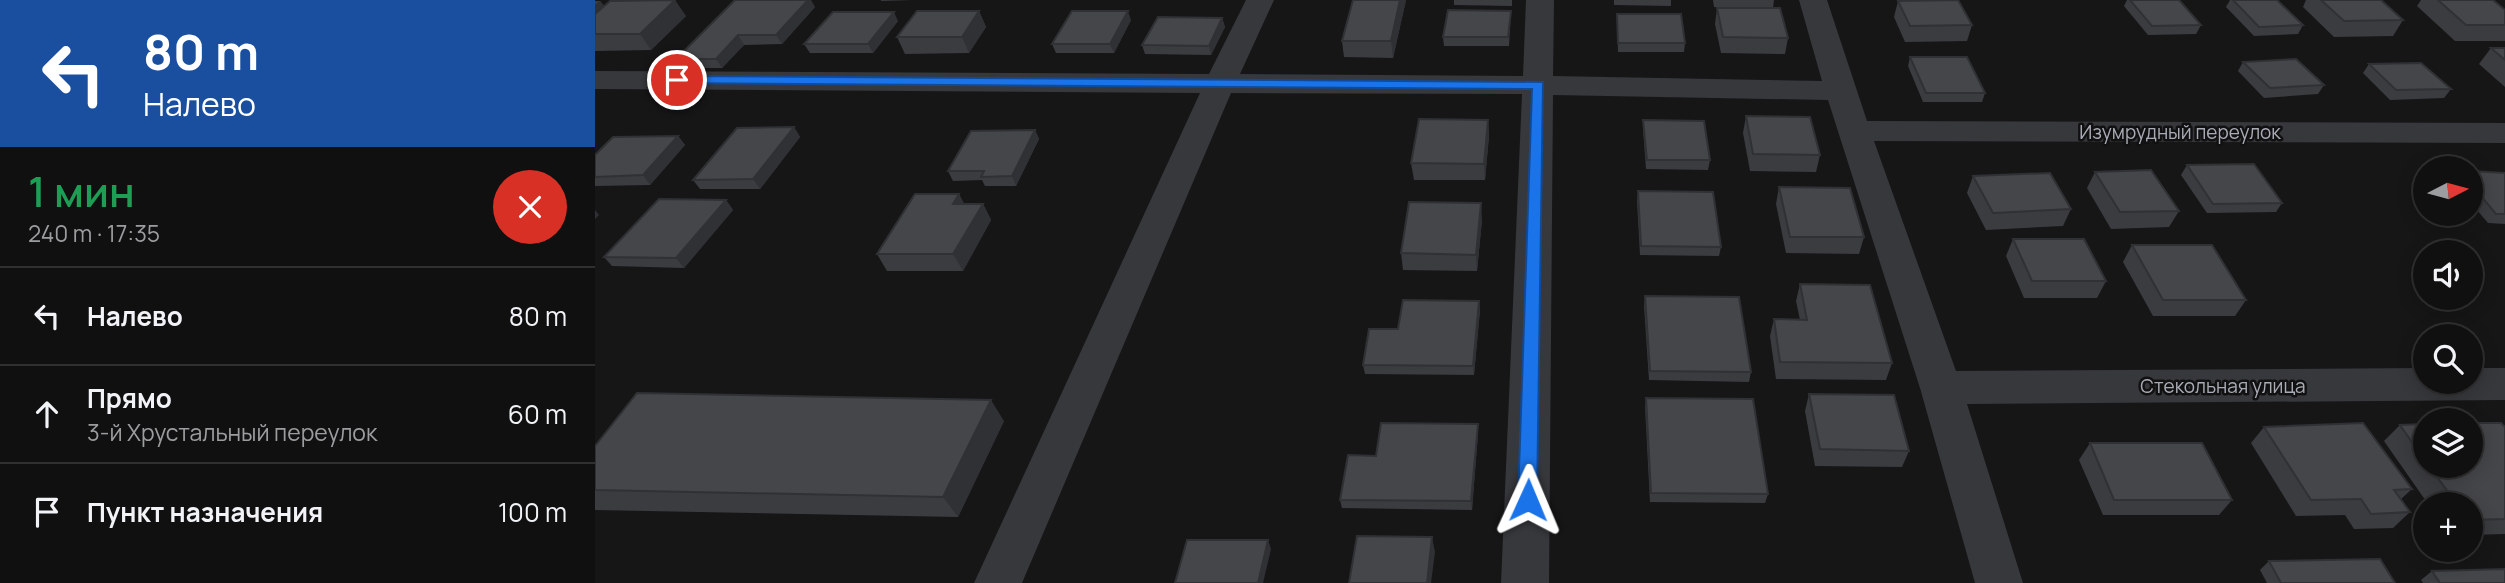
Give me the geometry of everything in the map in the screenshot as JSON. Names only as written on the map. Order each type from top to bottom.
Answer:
[{"type":"street","points":[[998,583],[1220,83],[1260,0]]},
{"type":"street","points":[[1525,583],[1540,0]]},
{"type":"street","points":[[1813,0],[1854,131],[1941,388],[1999,583]]},
{"type":"street","points":[[595,80],[1538,85],[1841,91]]},
{"type":"street","name":"Изумрудный переулок","points":[[1854,131],[2505,133]]},
{"type":"street","name":"Стекольная улица","points":[[1941,388],[2505,384]]},
{"type":"building","points":[[675,0],[640,34],[595,34],[595,14],[610,1]]},
{"type":"building","points":[[735,0],[808,0],[776,35],[738,35],[716,59],[676,59]]},
{"type":"building","points":[[1353,0],[1400,0],[1391,41],[1342,41]]},
{"type":"building","points":[[1958,0],[1972,25],[1910,26],[1898,1]]},
{"type":"building","points":[[2130,0],[2179,0],[2201,25],[2152,26]]},
{"type":"building","points":[[2233,0],[2277,0],[2303,25],[2259,27]]},
{"type":"building","points":[[2321,0],[2381,0],[2403,20],[2344,21]]},
{"type":"building","points":[[2438,0],[2493,0],[2505,10],[2505,25],[2466,25]]},
{"type":"building","points":[[1717,8],[1780,8],[1788,38],[1723,37]]},
{"type":"building","points":[[1448,10],[1511,11],[1508,37],[1443,37]]},
{"type":"building","points":[[917,11],[979,11],[962,37],[897,37]]},
{"type":"building","points":[[1072,11],[1128,11],[1110,44],[1052,44]]},
{"type":"building","points":[[833,12],[894,12],[868,44],[804,44]]},
{"type":"building","points":[[1617,14],[1681,14],[1685,43],[1618,43]]},
{"type":"building","points":[[1158,17],[1222,18],[1209,46],[1142,45]]},
{"type":"building","points":[[2491,48],[2505,48],[2505,60]]},
{"type":"building","points":[[1910,57],[1967,57],[1985,93],[1926,93]]},
{"type":"building","points":[[2296,59],[2324,85],[2270,88],[2243,62]]},
{"type":"building","points":[[2421,63],[2451,89],[2396,90],[2369,64]]},
{"type":"building","points":[[1746,116],[1810,117],[1820,155],[1753,154]]},
{"type":"building","points":[[1419,119],[1488,120],[1484,164],[1411,163]]},
{"type":"building","points":[[1643,120],[1704,121],[1710,160],[1647,160]]},
{"type":"building","points":[[794,127],[753,179],[693,180],[737,128]]},
{"type":"building","points":[[1035,130],[1012,176],[981,177],[984,171],[948,171],[971,131]]},
{"type":"building","points":[[678,136],[643,175],[595,177],[595,155],[613,137]]},
{"type":"building","points":[[2254,164],[2282,203],[2213,204],[2187,165]]},
{"type":"building","points":[[2151,170],[2179,211],[2120,212],[2095,172]]},
{"type":"building","points":[[2483,172],[2505,173],[2505,214],[2496,214],[2483,198]]},
{"type":"building","points":[[2050,173],[2071,209],[1993,213],[1973,176]]},
{"type":"building","points":[[1779,187],[1850,188],[1864,237],[1790,237]]},
{"type":"building","points":[[1638,191],[1713,192],[1721,247],[1641,246]]},
{"type":"building","points":[[915,194],[959,194],[953,204],[983,204],[953,254],[877,254]]},
{"type":"building","points":[[659,199],[726,200],[676,258],[604,257]]},
{"type":"building","points":[[1409,202],[1481,203],[1476,255],[1401,253]]},
{"type":"building","points":[[2013,239],[2084,239],[2106,281],[2032,281]]},
{"type":"building","points":[[2132,245],[2212,245],[2246,300],[2163,300]]},
{"type":"building","points":[[1800,284],[1870,285],[1892,363],[1780,362],[1774,319],[1807,320]]},
{"type":"building","points":[[1645,296],[1739,297],[1751,372],[1650,371]]},
{"type":"building","points":[[1403,300],[1479,301],[1473,366],[1363,365],[1369,329],[1398,329]]},
{"type":"building","points":[[637,393],[991,400],[943,497],[595,490],[595,446]]},
{"type":"building","points":[[1809,394],[1894,395],[1909,451],[1820,449]]},
{"type":"building","points":[[1646,398],[1753,399],[1768,494],[1651,493]]},
{"type":"building","points":[[1381,423],[1478,424],[1471,501],[1340,500],[1348,455],[1376,456]]},
{"type":"building","points":[[2363,423],[2412,489],[2394,490],[2410,512],[2371,514],[2361,499],[2311,500],[2264,427]]},
{"type":"building","points":[[2483,423],[2501,423],[2505,427],[2505,519],[2483,520],[2483,492],[2448,492],[2438,478],[2483,478]]},
{"type":"building","points":[[2413,424],[2413,444],[2400,425]]},
{"type":"building","points":[[2090,443],[2202,443],[2232,500],[2114,500]]},
{"type":"building","points":[[1357,536],[1432,537],[1427,583],[1349,583]]},
{"type":"building","points":[[1187,540],[1268,540],[1258,583],[1175,583]]},
{"type":"building","points":[[2380,559],[2395,583],[2281,583],[2269,561]]},
{"type":"building","points":[[2505,569],[2505,583],[2440,583],[2432,571]]},
{"type":"route","points":[[677,80],[1538,85],[1528,500]]}]
